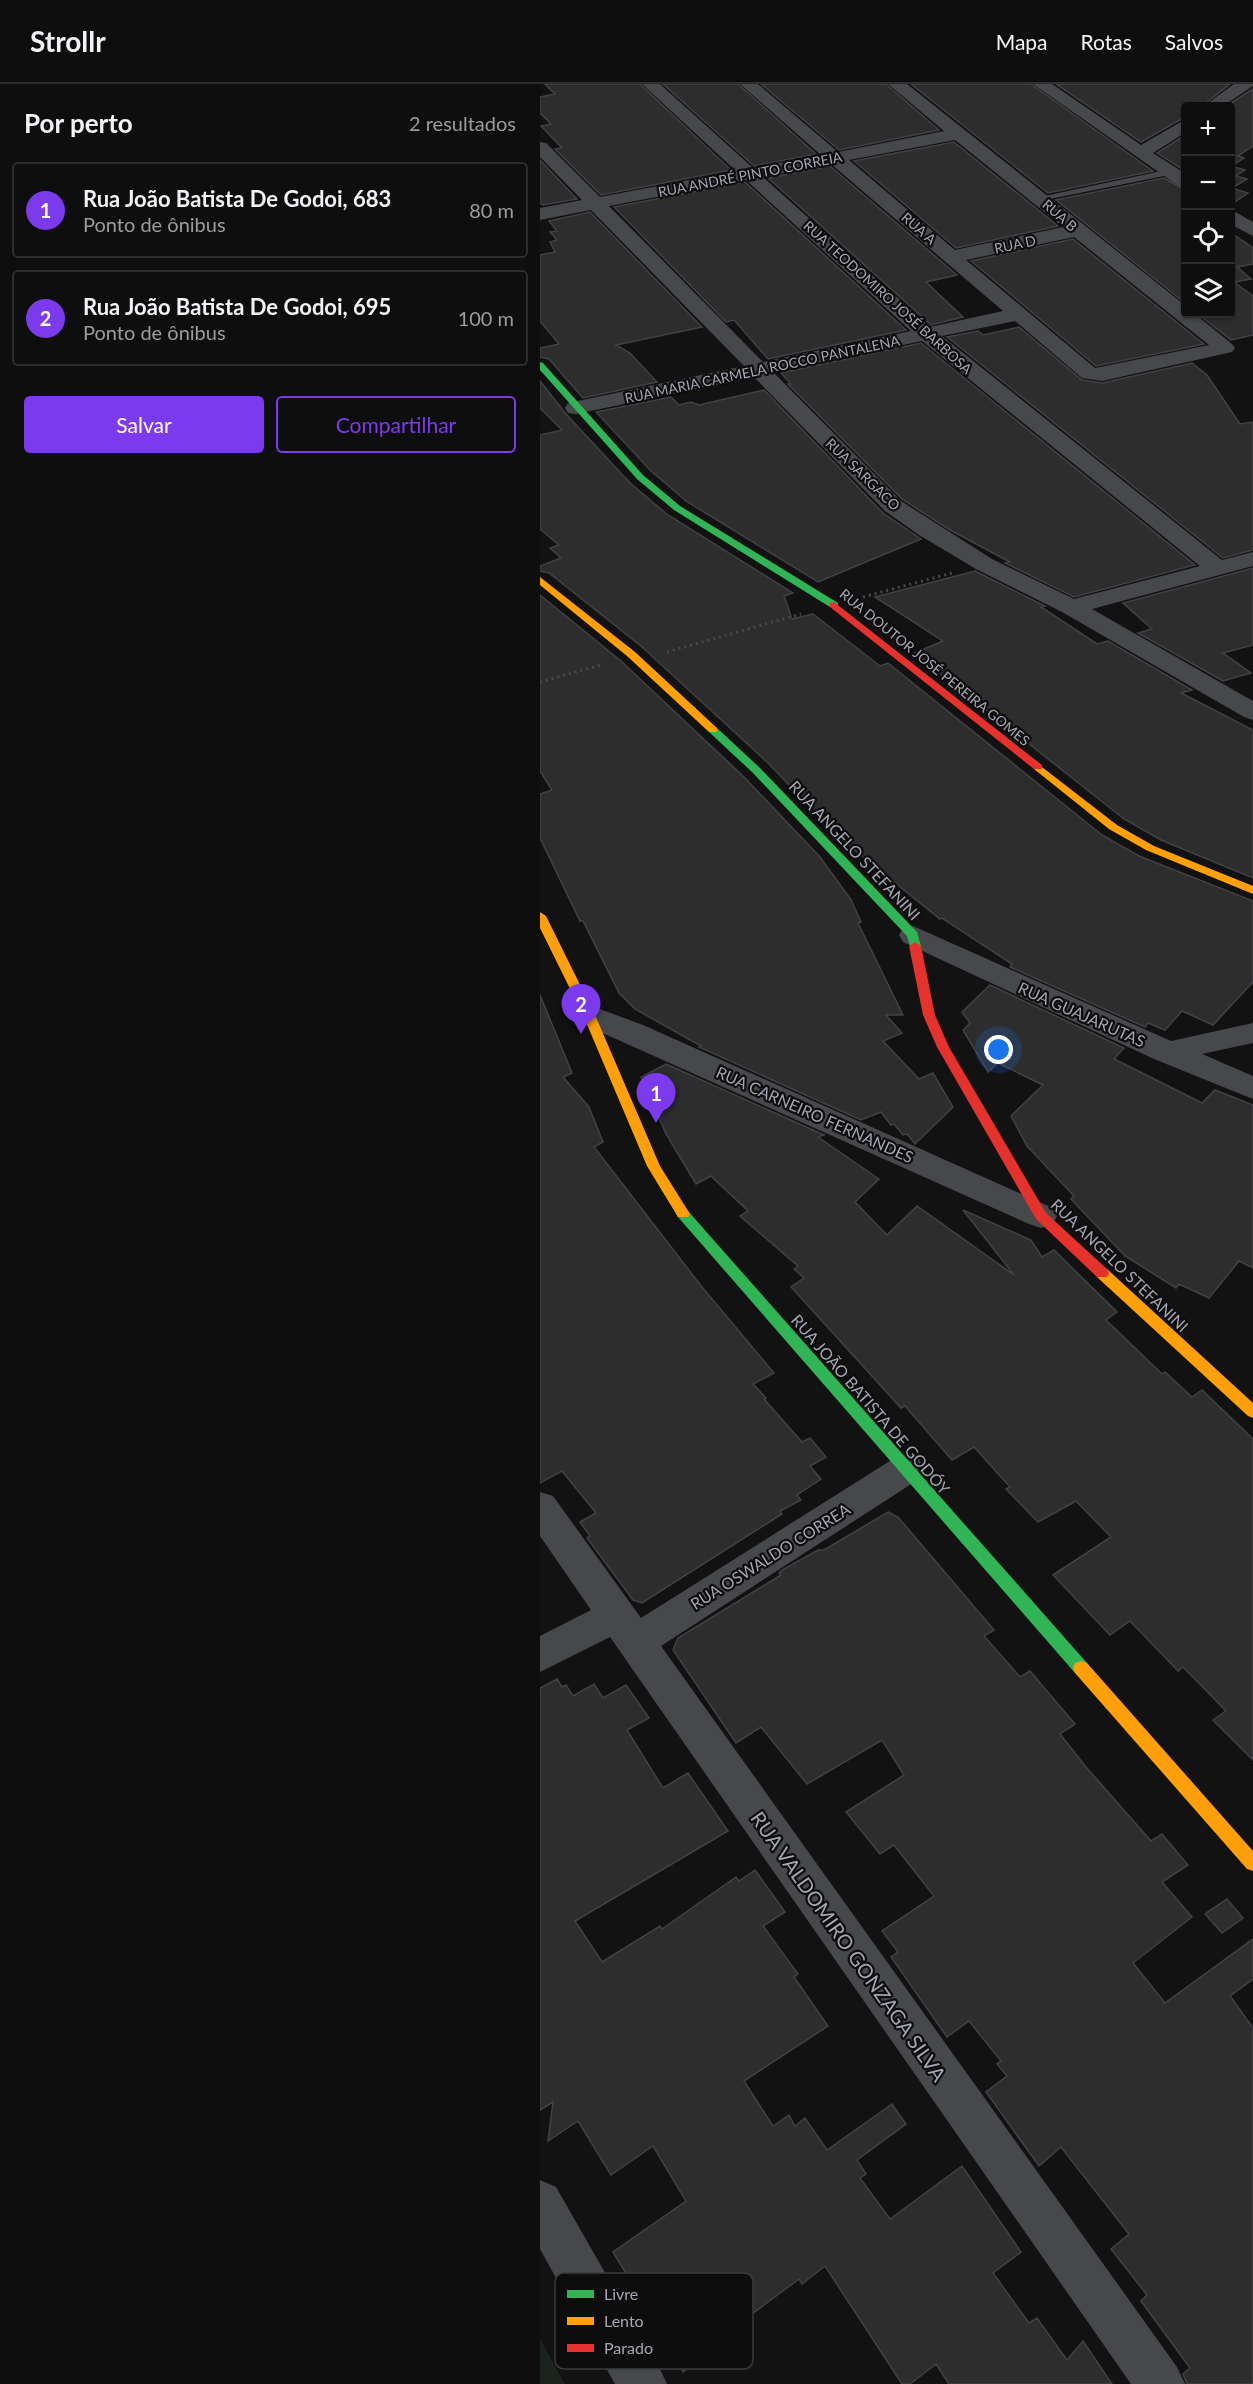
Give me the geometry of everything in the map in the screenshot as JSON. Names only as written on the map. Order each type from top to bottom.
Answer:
[{"type":"street","name":"RUA TEODOMIRO JOSÉ BARBOSA","points":[[650,84],[751,173],[926,334],[1218,568]]},
{"type":"street","name":"RUA A","points":[[748,84],[1089,374]]},
{"type":"street","name":"RUA B","points":[[896,84],[1226,346],[1223,350],[1102,375],[1089,374]]},
{"type":"street","points":[[1041,84],[1178,177]]},
{"type":"street","points":[[1218,102],[1246,84]]},
{"type":"street","points":[[1142,152],[1181,127]]},
{"type":"street","name":"RUA ANDRÉ PINTO CORREIA","points":[[540,214],[959,134]]},
{"type":"street","name":"RUA SARGACO","points":[[540,147],[893,506],[927,530],[984,564],[1071,607],[1246,701]]},
{"type":"street","points":[[1239,210],[1253,230]]},
{"type":"street","name":"RUA D","points":[[952,257],[1078,230]]},
{"type":"street","name":"RUA MARIA CARMELA ROCCO PANTALENA","points":[[576,408],[1019,314]]},
{"type":"street","name":"RUA DOUTOR JOSÉ PEREIRA GOMES","points":[[540,364],[576,408],[640,477],[677,508],[834,605],[1113,827],[1150,848],[1253,890]]},
{"type":"street","points":[[1071,607],[1253,559]]},
{"type":"street","name":"RUA ANGELO STEFANINI","points":[[540,580],[634,658],[756,770],[913,935],[930,1015],[943,1047],[1041,1216],[1253,1412]]},
{"type":"street","name":"RUA JOÃO BATISTA DE GODÓY","points":[[540,916],[589,1015],[654,1166],[687,1221],[1253,1863]]},
{"type":"street","name":"RUA GUAJARUTAS","points":[[913,935],[1042,998],[1253,1088]]},
{"type":"street","name":"RUA CARNEIRO FERNANDES","points":[[589,1015],[632,1032],[1041,1216]]},
{"type":"street","points":[[1165,1052],[1253,1033]]},
{"type":"street","name":"RUA OSWALDO CORREA","points":[[540,1655],[626,1629],[906,1469]]},
{"type":"street","name":"RUA VALDOMIRO GONZAGA SILVA","points":[[540,1507],[1160,2384]]},
{"type":"street","points":[[540,2203],[579,2273]]},
{"type":"street","points":[[634,2369],[642,2384]]},
{"type":"lane","points":[[1040,198],[1178,177]]},
{"type":"path","points":[[540,682],[984,564]]},
{"type":"shaded area","points":[[540,2339],[565,2384],[540,2384]]},
{"type":"building","points":[[545,84],[640,84],[731,170],[601,195],[555,149],[562,148],[541,126],[551,124],[540,113],[540,97],[555,94]]},
{"type":"building","points":[[663,84],[738,84],[816,154],[754,166]]},
{"type":"building","points":[[761,84],[886,84],[939,130],[839,150]]},
{"type":"building","points":[[911,84],[1031,84],[1153,171],[1048,193]]},
{"type":"building","points":[[1056,84],[1230,84],[1207,102],[1181,102],[1181,119],[1141,142]]},
{"type":"building","points":[[1253,89],[1253,146],[1238,156],[1244,158],[1235,164],[1235,102],[1232,102]]},
{"type":"building","points":[[1181,138],[1181,168],[1157,153]]},
{"type":"building","points":[[954,142],[1058,226],[956,248],[854,161]]},
{"type":"building","points":[[540,160],[577,199],[543,205],[540,203]]},
{"type":"building","points":[[830,166],[957,275],[926,282],[963,317],[931,325],[768,178]]},
{"type":"building","points":[[1235,167],[1245,170],[1236,176],[1247,179],[1235,186]]},
{"type":"building","points":[[1164,178],[1181,188],[1181,300],[1056,200]]},
{"type":"building","points":[[745,182],[906,330],[768,359],[734,320],[726,322],[614,207]]},
{"type":"building","points":[[1235,189],[1248,193],[1235,202]]},
{"type":"building","points":[[590,212],[702,327],[616,345],[630,353],[657,382],[583,398],[549,359],[540,357],[540,348],[559,344],[540,321],[540,255],[555,252],[550,242],[557,240],[550,232],[557,231],[549,221]]},
{"type":"building","points":[[1235,235],[1253,248],[1253,264],[1237,267],[1251,279],[1235,282]]},
{"type":"building","points":[[1073,239],[1204,344],[1096,366],[971,261]]},
{"type":"building","points":[[1235,283],[1253,296],[1253,335],[1231,340],[1203,318],[1235,318]]},
{"type":"building","points":[[1019,327],[1082,380],[1102,383],[1192,363],[1207,375],[1240,424],[1253,422],[1253,550],[1223,558],[947,337],[978,331],[983,335]]},
{"type":"building","points":[[921,343],[1195,565],[1074,597],[1005,563],[1010,562],[950,530],[902,499],[788,384],[791,384],[781,373]]},
{"type":"building","points":[[540,381],[566,414],[630,483],[668,515],[793,593],[784,596],[792,619],[813,614],[880,666],[888,663],[1102,835],[1139,856],[1253,901],[1253,982],[1213,1025],[1182,1011],[1165,1030],[1148,1023],[1145,1027],[1010,967],[1012,964],[942,918],[940,919],[842,840],[767,762],[642,647],[549,573],[540,571],[540,566],[561,558],[550,548],[559,545],[540,529],[540,435],[562,430],[540,408]]},
{"type":"building","points":[[764,390],[883,513],[921,539],[818,582],[686,501],[650,470],[596,412],[671,397],[679,405],[691,402],[699,405]]},
{"type":"building","points":[[1253,568],[1253,645],[1223,653],[1251,673],[1223,681],[1138,633],[1152,629],[1123,603]]},
{"type":"building","points":[[975,571],[1045,606],[1041,607],[1097,644],[1108,641],[1192,690],[1181,693],[1253,730],[1253,878],[1161,840],[1124,819],[914,653],[943,641],[875,597]]},
{"type":"building","points":[[540,595],[621,661],[745,778],[820,857],[851,900],[861,922],[858,923],[903,1015],[886,1015],[902,1033],[883,1041],[919,1079],[933,1073],[953,1107],[915,1144],[907,1134],[903,1135],[894,1124],[891,1125],[881,1112],[861,1120],[699,1047],[701,1046],[635,1009],[619,993],[583,921],[580,921],[540,838],[540,794],[552,790],[540,771]]},
{"type":"building","points":[[990,985],[1124,1048],[1114,1059],[1202,1103],[1215,1090],[1253,1105],[1253,1268],[1239,1261],[1209,1298],[1179,1284],[1176,1288],[1125,1256],[1071,1199],[1074,1196],[1027,1146],[1011,1116],[1043,1085],[998,1063],[988,1072],[963,1030],[970,1023],[962,1012]]},
{"type":"building","points":[[540,995],[572,1073],[563,1077],[589,1107],[603,1142],[594,1147],[702,1287],[774,1373],[753,1384],[766,1398],[764,1399],[802,1442],[810,1438],[826,1457],[810,1466],[821,1479],[797,1495],[801,1500],[780,1511],[782,1514],[642,1603],[633,1600],[587,1538],[590,1536],[580,1522],[596,1513],[562,1471],[540,1483]]},
{"type":"building","points":[[666,1064],[824,1135],[818,1137],[879,1179],[855,1202],[887,1235],[917,1206],[1014,1275],[963,1210],[1031,1240],[1042,1257],[1054,1250],[1117,1312],[1106,1320],[1162,1374],[1165,1372],[1192,1397],[1202,1390],[1253,1439],[1253,1760],[1213,1720],[1226,1711],[1183,1667],[1178,1671],[1130,1621],[1110,1635],[1053,1575],[1111,1537],[1076,1501],[1038,1522],[1006,1489],[1010,1487],[974,1447],[952,1460],[905,1406],[901,1408],[791,1287],[804,1278],[794,1269],[798,1266],[740,1216],[748,1211],[711,1176],[696,1184],[666,1134],[641,1077]]},
{"type":"building","points":[[888,1512],[898,1517],[994,1630],[984,1636],[1020,1677],[1030,1671],[1075,1724],[1060,1734],[1086,1767],[1151,1841],[1162,1834],[1188,1865],[1162,1882],[1192,1917],[1133,1963],[1165,2003],[1253,1939],[1253,1979],[1230,1996],[1253,2028],[1253,2384],[1187,2384],[1183,2374],[1190,2368],[1141,2301],[1147,2295],[1111,2249],[1129,2234],[1061,2147],[1039,2166],[986,2092],[1007,2076],[997,2064],[1001,2061],[969,2021],[947,2037],[891,1957],[898,1952],[882,1931],[934,1896],[894,1845],[880,1854],[846,1812],[904,1775],[882,1740],[807,1784],[761,1727],[736,1743],[673,1650],[678,1638],[781,1575],[779,1573],[782,1570],[818,1550],[824,1550]]},
{"type":"building","points":[[557,1679],[562,1687],[566,1685],[573,1696],[594,1684],[603,1698],[626,1685],[649,1718],[627,1730],[663,1788],[688,1773],[728,1831],[575,1921],[602,1962],[660,1926],[662,1929],[736,1877],[739,1881],[755,1870],[785,1912],[763,1926],[798,1974],[794,1977],[828,2026],[744,2081],[773,2126],[789,2115],[795,2126],[805,2118],[827,2150],[892,2104],[906,2124],[857,2160],[866,2174],[860,2178],[890,2219],[962,2166],[1021,2252],[993,2273],[1029,2323],[1037,2318],[1067,2360],[1083,2341],[1112,2384],[949,2384],[936,2364],[910,2384],[902,2384],[825,2266],[802,2284],[799,2279],[753,2313],[753,2273],[626,2273],[613,2252],[686,2201],[653,2146],[611,2175],[578,2121],[548,2141],[553,2102],[540,2110],[540,1688]]},
{"type":"building","points":[[1227,1899],[1243,1918],[1222,1933],[1205,1914]]},
{"type":"traffic: fast","points":[[540,365],[640,477],[677,508],[834,605]]},
{"type":"traffic: fast","points":[[713,730],[756,770],[913,935],[915,946]]},
{"type":"traffic: fast","points":[[683,1214],[1081,1668]]},
{"type":"traffic: slow","points":[[540,580],[631,654],[713,730]]},
{"type":"traffic: slow","points":[[1038,767],[1113,827],[1150,848],[1253,890]]},
{"type":"traffic: slow","points":[[540,916],[589,1015],[654,1166],[683,1214]]},
{"type":"traffic: slow","points":[[1102,1273],[1253,1412]]},
{"type":"traffic: slow","points":[[1081,1668],[1253,1863]]},
{"type":"traffic: jam","points":[[834,605],[1038,767]]},
{"type":"traffic: jam","points":[[915,946],[929,1015],[943,1047],[1041,1216],[1102,1273]]},
{"type":"place","name":"Rua João Batista De Godoi, 695","points":[[581,1034]]},
{"type":"place","name":"Rua João Batista De Godoi, 683","points":[[656,1123]]}]
